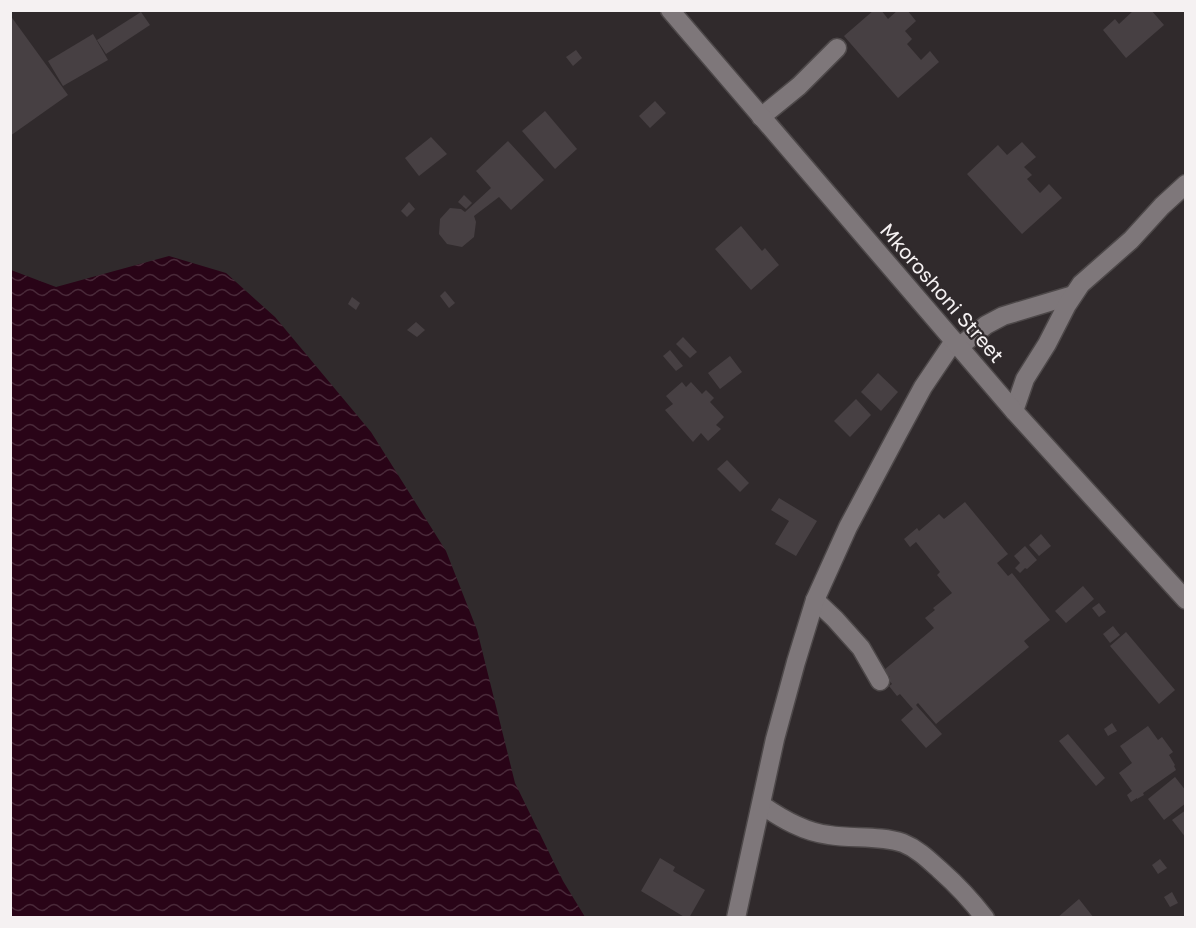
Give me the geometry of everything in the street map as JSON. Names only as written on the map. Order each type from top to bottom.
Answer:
[{"type":"street","name":"Mkoroshoni Street","points":[[670,10],[1014,411],[1185,600]]},
{"type":"street","points":[[761,117],[800,86],[837,48]]},
{"type":"street","points":[[1014,411],[1025,379],[1081,284],[1131,240],[1185,184]]},
{"type":"street","points":[[736,918],[775,740],[815,600],[848,527],[923,387],[957,344],[986,326],[1003,316],[1073,295]]},
{"type":"street","points":[[815,600],[861,648],[880,681]]},
{"type":"street","points":[[762,805],[783,819],[812,831],[829,835],[895,841],[908,845],[925,856],[957,885],[985,918]]},
{"type":"water","points":[[169,256],[226,273],[275,317],[371,432],[446,551],[477,630],[515,783],[563,881],[585,917],[11,917],[11,270],[56,287]]},
{"type":"building","points":[[874,10],[881,10],[888,19],[898,10],[907,10],[916,21],[905,31],[912,39],[907,44],[921,60],[930,51],[939,62],[898,98],[844,36]]},
{"type":"building","points":[[1134,10],[1151,10],[1164,25],[1126,58],[1103,30],[1115,19],[1119,24]]},
{"type":"building","points":[[141,12],[150,25],[106,54],[97,40]]},
{"type":"building","points":[[10,15],[68,95],[10,136]]},
{"type":"building","points":[[93,34],[108,60],[63,86],[48,61]]},
{"type":"building","points":[[576,50],[582,58],[573,66],[566,57]]},
{"type":"building","points":[[655,101],[666,113],[650,128],[639,116]]},
{"type":"building","points":[[545,111],[577,149],[555,169],[522,131]]},
{"type":"building","points":[[431,137],[447,154],[419,176],[405,158]]},
{"type":"building","points":[[508,141],[544,180],[511,210],[499,197],[474,216],[476,222],[474,237],[462,247],[447,244],[439,234],[440,219],[450,208],[461,209],[465,212],[491,188],[476,171]]},
{"type":"building","points":[[1022,142],[1036,157],[1024,167],[1032,175],[1027,179],[1040,193],[1049,184],[1062,198],[1022,234],[967,174],[998,145],[1007,155]]},
{"type":"building","points":[[464,195],[472,203],[466,209],[458,202]]},
{"type":"building","points":[[409,202],[415,209],[407,217],[401,211]]},
{"type":"building","points":[[741,226],[762,251],[765,248],[779,265],[751,290],[715,249]]},
{"type":"building","points":[[445,291],[455,303],[449,308],[440,296]]},
{"type":"building","points":[[352,297],[360,303],[356,310],[348,304]]},
{"type":"building","points":[[416,322],[425,330],[417,337],[407,330]]},
{"type":"building","points":[[683,337],[697,352],[690,358],[676,344]]},
{"type":"building","points":[[670,350],[683,366],[676,371],[663,356]]},
{"type":"building","points":[[730,356],[742,372],[720,389],[708,373]]},
{"type":"building","points":[[878,373],[898,392],[881,411],[861,392]]},
{"type":"building","points":[[682,382],[686,387],[691,382],[702,394],[706,390],[714,398],[710,402],[724,417],[716,425],[721,429],[708,441],[701,433],[693,442],[665,410],[673,404],[666,396]]},
{"type":"building","points":[[856,399],[871,415],[850,437],[834,421]]},
{"type":"building","points":[[727,460],[749,483],[740,492],[717,469]]},
{"type":"building","points":[[779,498],[817,521],[796,556],[775,544],[789,521],[771,510]]},
{"type":"building","points":[[965,502],[1008,554],[997,563],[1008,576],[1012,573],[1050,620],[1024,641],[1029,647],[936,724],[918,703],[916,705],[942,734],[926,748],[901,720],[913,709],[900,694],[897,696],[889,686],[892,684],[888,679],[890,677],[884,670],[934,628],[925,618],[935,610],[933,608],[952,593],[937,575],[940,572],[916,542],[910,547],[904,539],[917,528],[919,531],[939,514],[944,519]]},
{"type":"building","points":[[1041,534],[1051,546],[1039,556],[1029,545]]},
{"type":"building","points":[[1025,546],[1037,560],[1020,573],[1015,568],[1020,563],[1014,556]]},
{"type":"building","points":[[1083,586],[1094,599],[1066,623],[1055,611]]},
{"type":"building","points":[[1099,603],[1106,612],[1099,617],[1092,608]]},
{"type":"building","points":[[1113,626],[1120,635],[1110,643],[1103,634]]},
{"type":"building","points":[[1126,632],[1175,690],[1159,704],[1110,646]]},
{"type":"building","points":[[1112,723],[1117,731],[1108,736],[1104,729]]},
{"type":"building","points":[[1148,726],[1158,740],[1162,737],[1173,752],[1169,755],[1176,770],[1143,793],[1144,795],[1131,802],[1127,795],[1132,791],[1119,773],[1132,763],[1120,746]]},
{"type":"building","points":[[1068,734],[1105,778],[1096,786],[1059,741]]},
{"type":"building","points":[[1175,777],[1186,791],[1186,803],[1164,820],[1148,799]]},
{"type":"building","points":[[1186,810],[1186,838],[1172,820]]},
{"type":"building","points":[[660,858],[675,867],[673,871],[705,890],[689,918],[641,891]]},
{"type":"building","points":[[1160,859],[1167,868],[1158,874],[1152,865]]},
{"type":"building","points":[[1172,892],[1178,903],[1170,907],[1164,897]]},
{"type":"building","points":[[1079,899],[1094,918],[1057,918]]}]
